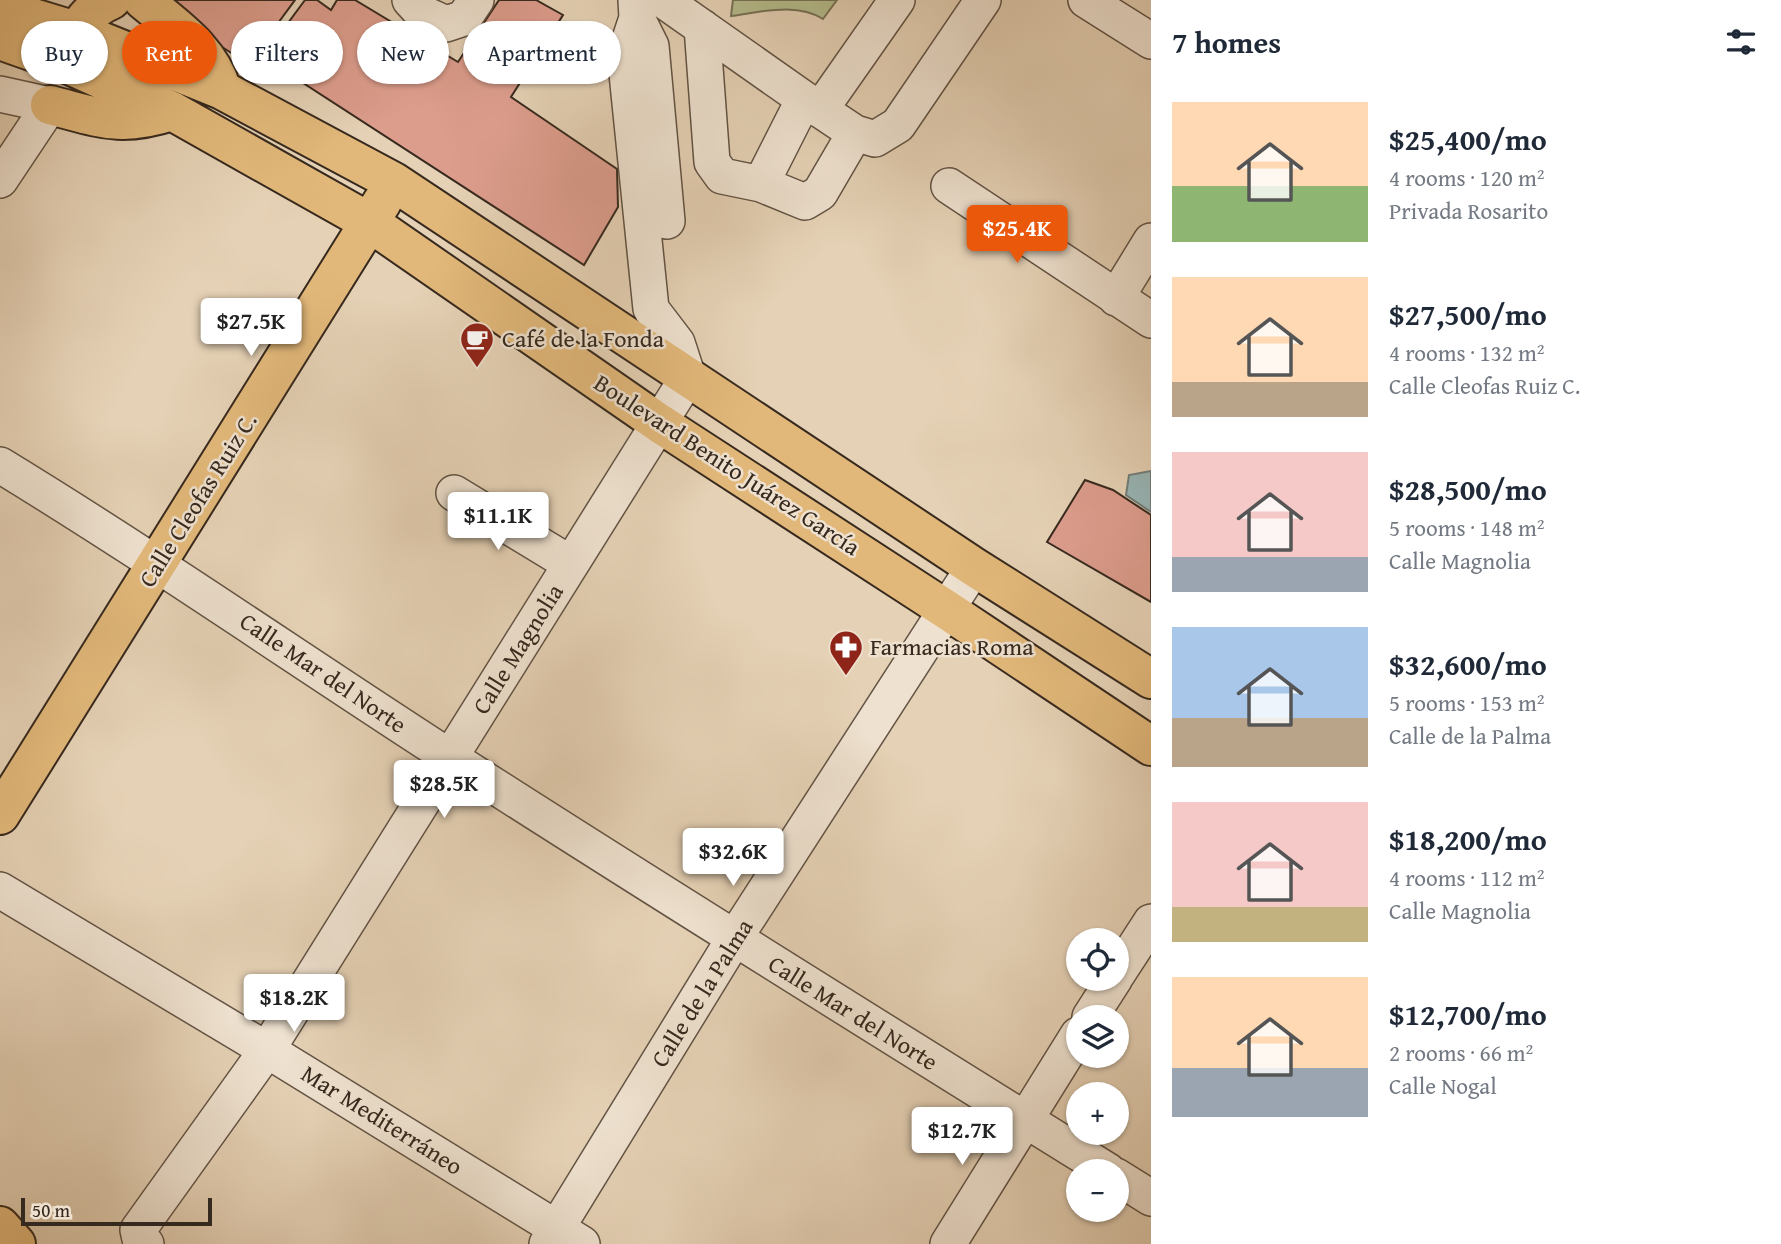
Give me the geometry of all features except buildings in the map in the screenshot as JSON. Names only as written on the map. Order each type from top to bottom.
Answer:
[{"type":"main road","points":[[87,21],[94,9],[111,0]]},
{"type":"main road","points":[[143,0],[192,40],[212,64],[222,90]]},
{"type":"main road","name":"Boulevard Benito Juárez García","points":[[0,8],[24,21]]},
{"type":"main road","name":"Boulevard Benito Juárez García","points":[[0,40],[21,42]]},
{"type":"main road","name":"Boulevard Benito Juárez García","points":[[108,57],[222,90],[394,182],[974,567],[1151,679]]},
{"type":"main road","name":"Boulevard Benito Juárez García","points":[[108,70],[172,111],[369,222],[659,424],[947,610],[1151,747]]},
{"type":"main road","points":[[50,105],[115,122],[140,121],[172,111]]},
{"type":"main road","name":"Calle Cleofas Ruiz C.","points":[[0,815],[159,564],[394,182]]},
{"type":"main road","points":[[0,1226],[16,1244]]},
{"type":"street","points":[[410,0],[422,13],[446,24],[464,18],[476,0]]},
{"type":"street","points":[[761,184],[812,105],[897,0]]},
{"type":"street","points":[[688,377],[677,343],[651,309],[625,54],[645,6],[702,27],[855,133],[875,139],[898,125],[983,0]]},
{"type":"street","points":[[1086,0],[1151,41]]},
{"type":"street","points":[[702,27],[712,162],[722,176],[761,184],[801,202],[811,201],[820,192],[855,133]]},
{"type":"street","points":[[0,94],[50,105],[0,180]]},
{"type":"street","points":[[949,186],[1151,320]]},
{"type":"street","points":[[1115,298],[1151,241]]},
{"type":"street","name":"Calle Magnolia","points":[[142,1239],[267,1050],[688,377]]},
{"type":"street","name":"Calle Mar del Norte","points":[[0,465],[159,564],[450,757],[734,939],[1089,1159]]},
{"type":"street","points":[[454,493],[571,565]]},
{"type":"street","name":"Calle de la Palma","points":[[562,1239],[734,939],[974,567]]},
{"type":"street","name":"Mar Mediterráneo","points":[[0,890],[267,1050],[562,1239]]},
{"type":"street","points":[[1129,957],[1151,922]]},
{"type":"street","points":[[948,1244],[1066,1054]]},
{"type":"street","points":[[1129,1184],[1151,1198]]},
{"type":"green space","points":[[733,0],[837,0],[823,19],[802,11],[790,10],[731,16]]},
{"type":"water","points":[[1151,471],[1151,512],[1126,495],[1129,475]]},
{"type":"place","name":"Café de la Fonda","points":[[477,369]]},
{"type":"place","name":"Farmacias Roma","points":[[846,677]]}]
